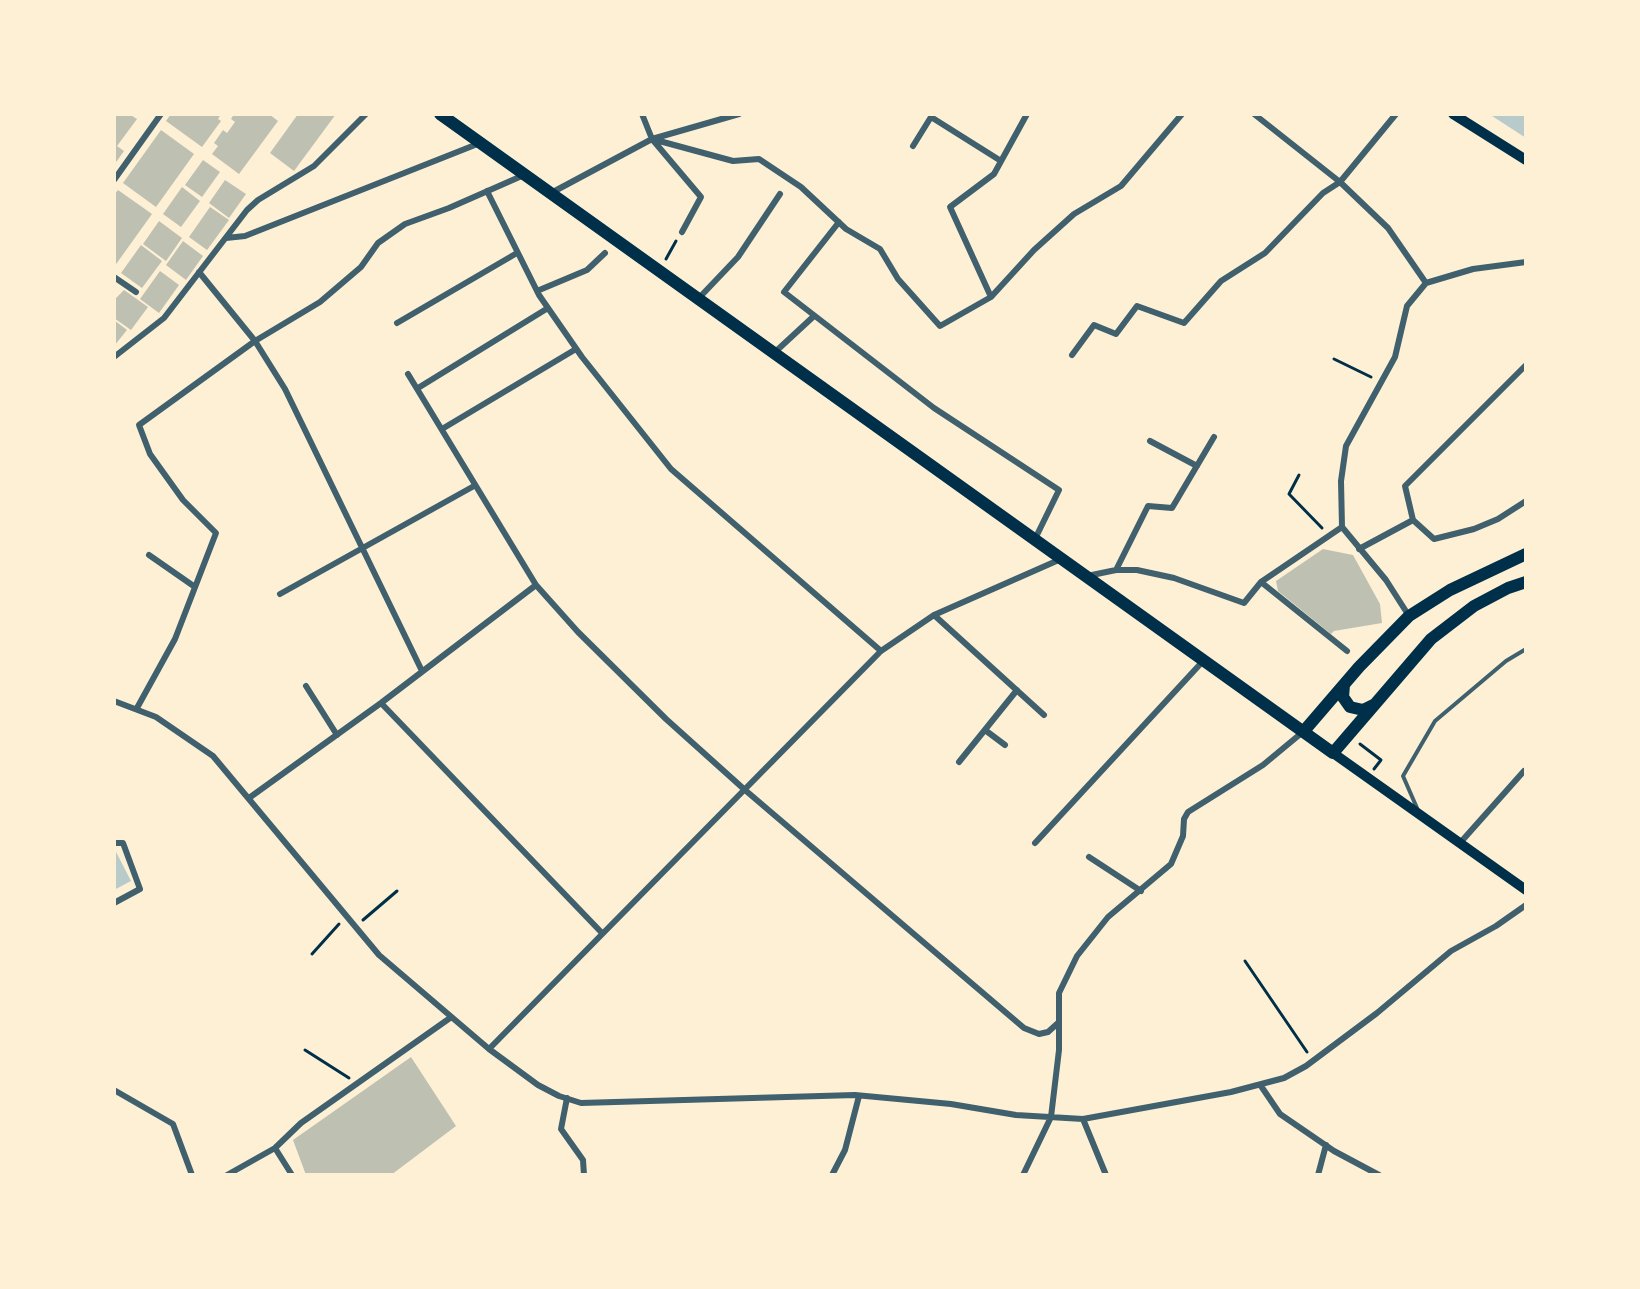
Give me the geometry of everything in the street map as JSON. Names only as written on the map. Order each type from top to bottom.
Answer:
[{"type":"main road","points":[[440,114],[1526,890]]},
{"type":"main road","points":[[1453,114],[1526,160]]},
{"type":"main road","points":[[1304,731],[1409,616],[1450,590],[1526,554]]},
{"type":"main road","points":[[1333,753],[1408,663],[1444,628],[1474,606],[1508,588],[1526,582]]},
{"type":"main road","points":[[1344,685],[1343,697],[1350,707],[1363,710],[1374,704]]},
{"type":"street","points":[[114,180],[161,114]]},
{"type":"street","points":[[114,357],[164,318],[258,200],[314,166],[366,114]]},
{"type":"street","points":[[642,114],[652,139],[701,197],[682,232]]},
{"type":"street","points":[[550,193],[652,139],[739,114]]},
{"type":"street","points":[[991,297],[950,207],[994,174],[1027,114]]},
{"type":"street","points":[[652,139],[733,161],[759,159],[801,187],[839,222],[880,249],[898,279],[940,326],[991,297],[1034,250],[1074,214],[1121,186],[1182,114]]},
{"type":"street","points":[[1254,114],[1340,182],[1388,228],[1426,284]]},
{"type":"street","points":[[1072,355],[1094,325],[1116,334],[1137,306],[1184,323],[1221,281],[1265,253],[1323,193],[1340,182],[1396,114]]},
{"type":"street","points":[[913,146],[931,117],[1001,161]]},
{"type":"street","points":[[226,238],[245,236],[480,143]]},
{"type":"street","points":[[136,708],[175,639],[216,533],[183,500],[150,454],[139,425],[255,341],[320,302],[361,267],[378,243],[405,224],[525,175]]},
{"type":"street","points":[[487,191],[517,253],[548,308],[576,349],[671,469],[881,651]]},
{"type":"street","points":[[698,298],[738,257],[780,194]]},
{"type":"street","points":[[839,222],[784,292],[934,408],[1059,490],[1035,539]]},
{"type":"street","points":[[397,323],[517,253]]},
{"type":"street","points":[[537,291],[587,270],[605,253]]},
{"type":"street","points":[[1409,616],[1386,580],[1342,527],[1341,481],[1346,446],[1395,357],[1407,306],[1426,284],[1473,268],[1526,262]]},
{"type":"street","points":[[200,272],[255,341],[285,388],[422,671]]},
{"type":"street","points":[[114,277],[136,292]]},
{"type":"street","points":[[417,388],[548,308]]},
{"type":"street","points":[[774,353],[814,316]]},
{"type":"street","points":[[442,429],[576,349]]},
{"type":"street","points":[[1526,365],[1406,486],[1413,520],[1434,539],[1482,526],[1526,501]]},
{"type":"street","points":[[408,374],[536,585],[578,632],[666,719],[745,790],[1024,1028],[1039,1034],[1048,1032],[1058,1023]]},
{"type":"street","points":[[1116,570],[1148,506],[1172,508],[1214,437]]},
{"type":"street","points":[[1150,441],[1197,466]]},
{"type":"street","points":[[280,594],[474,486]]},
{"type":"street","points":[[1359,549],[1413,520]]},
{"type":"street","points":[[1086,576],[1116,570],[1137,570],[1174,578],[1244,603],[1261,582],[1342,527]]},
{"type":"street","points":[[149,555],[195,588]]},
{"type":"street","points":[[489,1049],[881,651],[934,615],[1062,559]]},
{"type":"street","points":[[1261,582],[1347,651]]},
{"type":"street","points":[[249,798],[381,703],[536,585]]},
{"type":"street","points":[[934,615],[1044,715]]},
{"type":"street","points":[[1035,843],[1204,660]]},
{"type":"street","points":[[306,686],[337,735]]},
{"type":"street","points":[[959,762],[1017,690]]},
{"type":"street","points":[[114,701],[156,717],[213,756],[379,955],[450,1018],[538,1085],[567,1098],[604,1104],[859,1096],[951,1104],[1016,1115],[1083,1119],[1262,1086],[1284,1078],[1313,1061],[1377,1013],[1450,951],[1496,926],[1526,905]]},
{"type":"street","points":[[381,703],[603,933]]},
{"type":"street","points":[[985,730],[1005,745]]},
{"type":"street","points":[[1023,1175],[1051,1117],[1059,1050],[1059,993],[1077,956],[1108,916],[1141,891],[1170,864],[1183,836],[1184,819],[1188,812],[1263,765],[1304,731]]},
{"type":"street","points":[[1460,843],[1524,771]]},
{"type":"street","points":[[114,843],[123,843],[140,889],[114,903]]},
{"type":"street","points":[[1089,857],[1141,891]]},
{"type":"street","points":[[227,1175],[275,1148],[301,1123],[450,1018]]},
{"type":"street","points":[[1262,1086],[1280,1114],[1326,1145],[1379,1175]]},
{"type":"street","points":[[114,1090],[173,1124],[192,1175]]},
{"type":"street","points":[[832,1175],[845,1150],[859,1096]]},
{"type":"street","points":[[567,1098],[561,1129],[583,1160],[584,1175]]},
{"type":"street","points":[[1083,1119],[1106,1175]]},
{"type":"street","points":[[1318,1175],[1326,1145]]},
{"type":"street","points":[[275,1148],[292,1175]]},
{"type":"lane","points":[[1419,814],[1403,776],[1435,721],[1506,662],[1526,649]]},
{"type":"path","points":[[659,271],[682,232]]},
{"type":"path","points":[[1334,359],[1381,381]]},
{"type":"path","points":[[1299,475],[1289,494],[1329,536]]},
{"type":"path","points":[[355,927],[397,891]]},
{"type":"path","points":[[312,954],[347,916]]},
{"type":"path","points":[[1245,961],[1313,1061]]},
{"type":"path","points":[[305,1050],[358,1083]]},
{"type":"shaded area","points":[[1489,114],[1526,114],[1526,138]]},
{"type":"shaded area","points":[[114,848],[131,881],[114,890]]},
{"type":"building","points":[[114,114],[129,114],[137,119],[117,146],[124,151],[114,165]]},
{"type":"building","points":[[171,114],[221,114],[218,119],[221,121],[202,147],[166,121]]},
{"type":"building","points":[[234,114],[269,114],[278,121],[239,174],[212,154],[218,146],[214,143],[223,130],[227,133],[235,122],[231,119]]},
{"type":"building","points":[[298,114],[336,114],[294,171],[270,153]]},
{"type":"building","points":[[161,130],[194,154],[156,207],[123,183]]},
{"type":"building","points":[[203,160],[220,172],[202,197],[185,185]]},
{"type":"building","points":[[225,180],[246,194],[229,218],[209,203]]},
{"type":"building","points":[[182,187],[200,201],[181,227],[163,214]]},
{"type":"building","points":[[118,190],[152,214],[114,267],[114,195]]},
{"type":"building","points":[[210,207],[229,220],[207,250],[189,237]]},
{"type":"building","points":[[159,221],[182,238],[166,261],[143,244]]},
{"type":"building","points":[[183,241],[203,256],[186,280],[166,265]]},
{"type":"building","points":[[141,245],[162,261],[142,288],[121,273]]},
{"type":"building","points":[[160,271],[179,285],[159,313],[140,299]]},
{"type":"building","points":[[124,290],[148,307],[131,330],[114,318],[114,300]]},
{"type":"building","points":[[114,320],[127,330],[114,346]]},
{"type":"building","points":[[1323,549],[1353,555],[1380,604],[1382,623],[1334,631],[1331,634],[1278,591],[1276,581]]},
{"type":"building","points":[[411,1057],[456,1126],[391,1175],[306,1175],[293,1140]]}]
